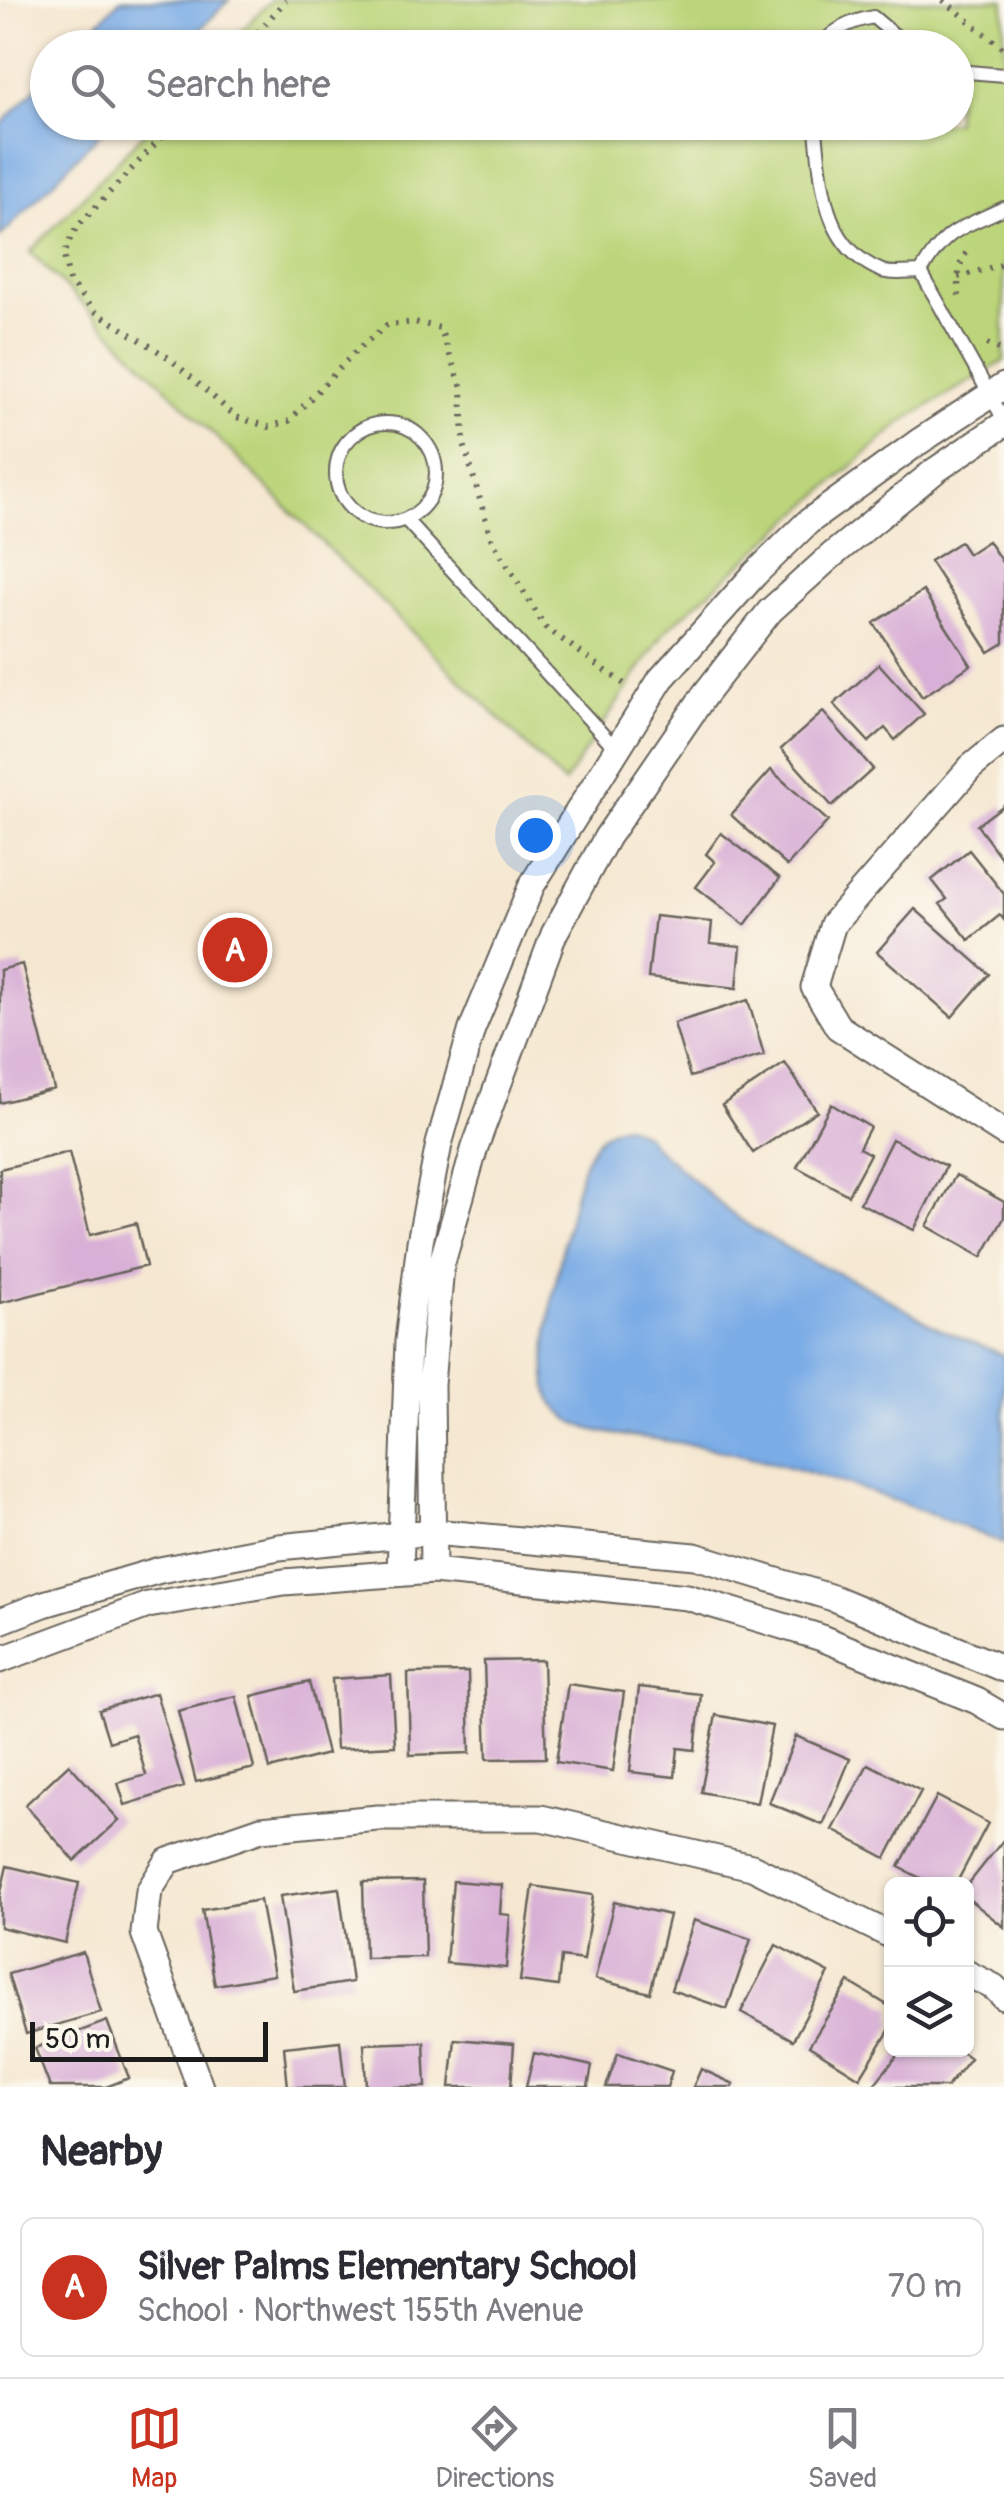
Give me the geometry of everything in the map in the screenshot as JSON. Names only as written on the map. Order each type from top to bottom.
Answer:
[{"type":"street","points":[[400,1572],[410,1312],[439,1144],[472,1029],[532,885],[662,679],[755,574],[808,522],[997,390]]},
{"type":"street","points":[[433,1571],[431,1385],[441,1266],[475,1147],[554,934],[607,837],[706,694],[770,611],[830,556],[936,470],[1004,422]]},
{"type":"street","points":[[1004,740],[970,768],[833,924],[814,988],[838,1027],[1004,1133]]},
{"type":"street","points":[[0,1621],[160,1570],[279,1547],[433,1532],[695,1556],[833,1598],[1004,1668]]},
{"type":"street","points":[[0,1660],[148,1605],[284,1582],[433,1571],[687,1597],[818,1637],[977,1701],[1004,1718]]},
{"type":"street","points":[[200,2087],[144,1933],[149,1891],[168,1861],[262,1828],[378,1818],[541,1818],[752,1868],[884,1932]]},
{"type":"street","points":[[974,1977],[1004,1997]]},
{"type":"lane","points":[[838,30],[872,17],[888,30]]},
{"type":"lane","points":[[974,72],[1004,74]]},
{"type":"lane","points":[[819,140],[826,213],[842,240],[885,273],[920,272]]},
{"type":"lane","points":[[920,272],[936,245],[956,228],[1004,208]]},
{"type":"lane","points":[[920,272],[997,390],[1004,422]]},
{"type":"lane","points":[[387,422],[406,426],[422,438],[433,454],[437,474],[433,493],[422,509],[406,520],[366,520],[340,492],[336,472],[340,453],[351,437],[368,426],[387,422]]},
{"type":"lane","points":[[406,520],[618,750]]},
{"type":"path","points":[[260,30],[286,0]]},
{"type":"path","points":[[947,1],[1004,49]]},
{"type":"path","points":[[159,140],[76,228],[64,256],[69,281],[94,310],[169,358],[236,417],[269,428],[290,421],[359,348],[387,325],[402,321],[440,328],[462,388],[464,444],[491,538],[545,626],[627,686],[592,722]]},
{"type":"path","points":[[960,305],[958,277],[963,256],[976,242]]},
{"type":"path","points":[[958,277],[1004,264]]},
{"type":"path","points":[[981,339],[1004,351]]},
{"type":"green space","points":[[271,0],[1004,0],[1004,361],[903,421],[665,631],[564,783],[30,252],[138,140],[974,140],[974,30],[242,30]]},
{"type":"water","points":[[120,0],[229,0],[200,30],[91,30]]},
{"type":"water","points":[[30,94],[30,140],[94,140],[0,237],[0,126]]},
{"type":"water","points":[[626,1125],[646,1135],[729,1212],[754,1229],[868,1287],[937,1328],[1004,1355],[1004,1544],[833,1480],[700,1446],[598,1431],[571,1421],[560,1412],[547,1385],[547,1337],[570,1214],[581,1172],[593,1146],[612,1129]]},
{"type":"building","points":[[988,541],[1004,565],[1004,643],[989,652],[930,561],[960,542],[968,554]]},
{"type":"building","points":[[923,591],[971,665],[922,697],[874,623]]},
{"type":"building","points":[[879,664],[924,714],[895,740],[885,728],[869,742],[834,704]]},
{"type":"building","points":[[823,712],[873,769],[832,806],[781,749]]},
{"type":"building","points":[[771,770],[828,821],[787,866],[731,815]]},
{"type":"building","points":[[1004,805],[1004,862],[977,825]]},
{"type":"building","points":[[721,833],[780,878],[745,925],[696,887],[715,862],[706,854]]},
{"type":"building","points":[[969,850],[1004,894],[1004,920],[1000,915],[969,940],[940,904],[947,899],[932,880]]},
{"type":"building","points":[[915,909],[989,974],[952,1017],[877,952]]},
{"type":"building","points":[[655,916],[712,922],[710,943],[741,946],[737,988],[648,978]]},
{"type":"building","points":[[22,964],[54,1089],[0,1103],[0,970]]},
{"type":"building","points":[[748,1000],[764,1055],[690,1077],[674,1023]]},
{"type":"building","points":[[785,1063],[817,1111],[753,1153],[722,1105]]},
{"type":"building","points":[[831,1104],[870,1127],[859,1148],[870,1154],[848,1195],[797,1167]]},
{"type":"building","points":[[892,1139],[946,1166],[914,1230],[860,1203]]},
{"type":"building","points":[[69,1152],[90,1235],[136,1223],[146,1266],[0,1303],[0,1169]]},
{"type":"building","points":[[956,1175],[1004,1202],[1004,1218],[982,1257],[927,1226]]},
{"type":"building","points":[[543,1660],[546,1758],[487,1759],[484,1661]]},
{"type":"building","points":[[468,1672],[470,1753],[410,1755],[408,1673]]},
{"type":"building","points":[[391,1675],[395,1746],[336,1749],[332,1679]]},
{"type":"building","points":[[309,1682],[327,1754],[270,1769],[252,1696]]},
{"type":"building","points":[[568,1684],[624,1692],[613,1771],[556,1762]]},
{"type":"building","points":[[639,1687],[701,1694],[695,1750],[678,1748],[675,1777],[630,1772]]},
{"type":"building","points":[[156,1693],[184,1787],[125,1805],[118,1783],[146,1775],[134,1734],[109,1742],[99,1710]]},
{"type":"building","points":[[236,1696],[254,1768],[196,1782],[178,1711]]},
{"type":"building","points":[[716,1715],[772,1726],[757,1803],[701,1792]]},
{"type":"building","points":[[796,1736],[850,1759],[823,1825],[769,1803]]},
{"type":"building","points":[[69,1764],[119,1820],[75,1861],[25,1805]]},
{"type":"building","points":[[868,1764],[921,1791],[886,1858],[833,1830]]},
{"type":"building","points":[[937,1796],[988,1823],[960,1877],[918,1877],[899,1867]]},
{"type":"building","points":[[1004,1839],[1004,1927],[974,1903],[974,1877]]},
{"type":"building","points":[[7,1866],[79,1883],[65,1943],[0,1927],[0,1896]]},
{"type":"building","points":[[423,1881],[425,1957],[365,1958],[363,1882]]},
{"type":"building","points":[[453,1881],[502,1885],[500,1914],[510,1915],[506,1968],[446,1963]]},
{"type":"building","points":[[533,1886],[593,1895],[584,1960],[561,1957],[558,1986],[520,1981]]},
{"type":"building","points":[[339,1888],[352,1982],[294,1991],[280,1896]]},
{"type":"building","points":[[260,1900],[274,1975],[215,1985],[202,1910]]},
{"type":"building","points":[[614,1902],[669,1915],[650,1993],[595,1979]]},
{"type":"building","points":[[694,1920],[751,1939],[727,2009],[671,1990]]},
{"type":"building","points":[[776,1945],[829,1973],[793,2040],[741,2012]]},
{"type":"building","points":[[83,1952],[101,2012],[26,2034],[8,1974]]},
{"type":"building","points":[[849,1982],[884,2003],[884,2039],[860,2078],[809,2046]]},
{"type":"building","points":[[107,2021],[129,2078],[106,2087],[50,2087],[35,2048]]},
{"type":"building","points":[[455,2039],[514,2044],[511,2087],[450,2087]]},
{"type":"building","points":[[340,2041],[345,2087],[288,2087],[284,2047]]},
{"type":"building","points":[[424,2042],[426,2087],[366,2087],[364,2044]]},
{"type":"building","points":[[534,2053],[592,2066],[588,2087],[526,2087]]},
{"type":"building","points":[[618,2053],[672,2071],[667,2087],[606,2087]]},
{"type":"building","points":[[896,2057],[970,2058],[947,2087],[872,2087]]},
{"type":"building","points":[[701,2069],[734,2084],[733,2087],[693,2087]]},
{"type":"place","name":"Silver Palms Elementary School","points":[[235,950]]}]
